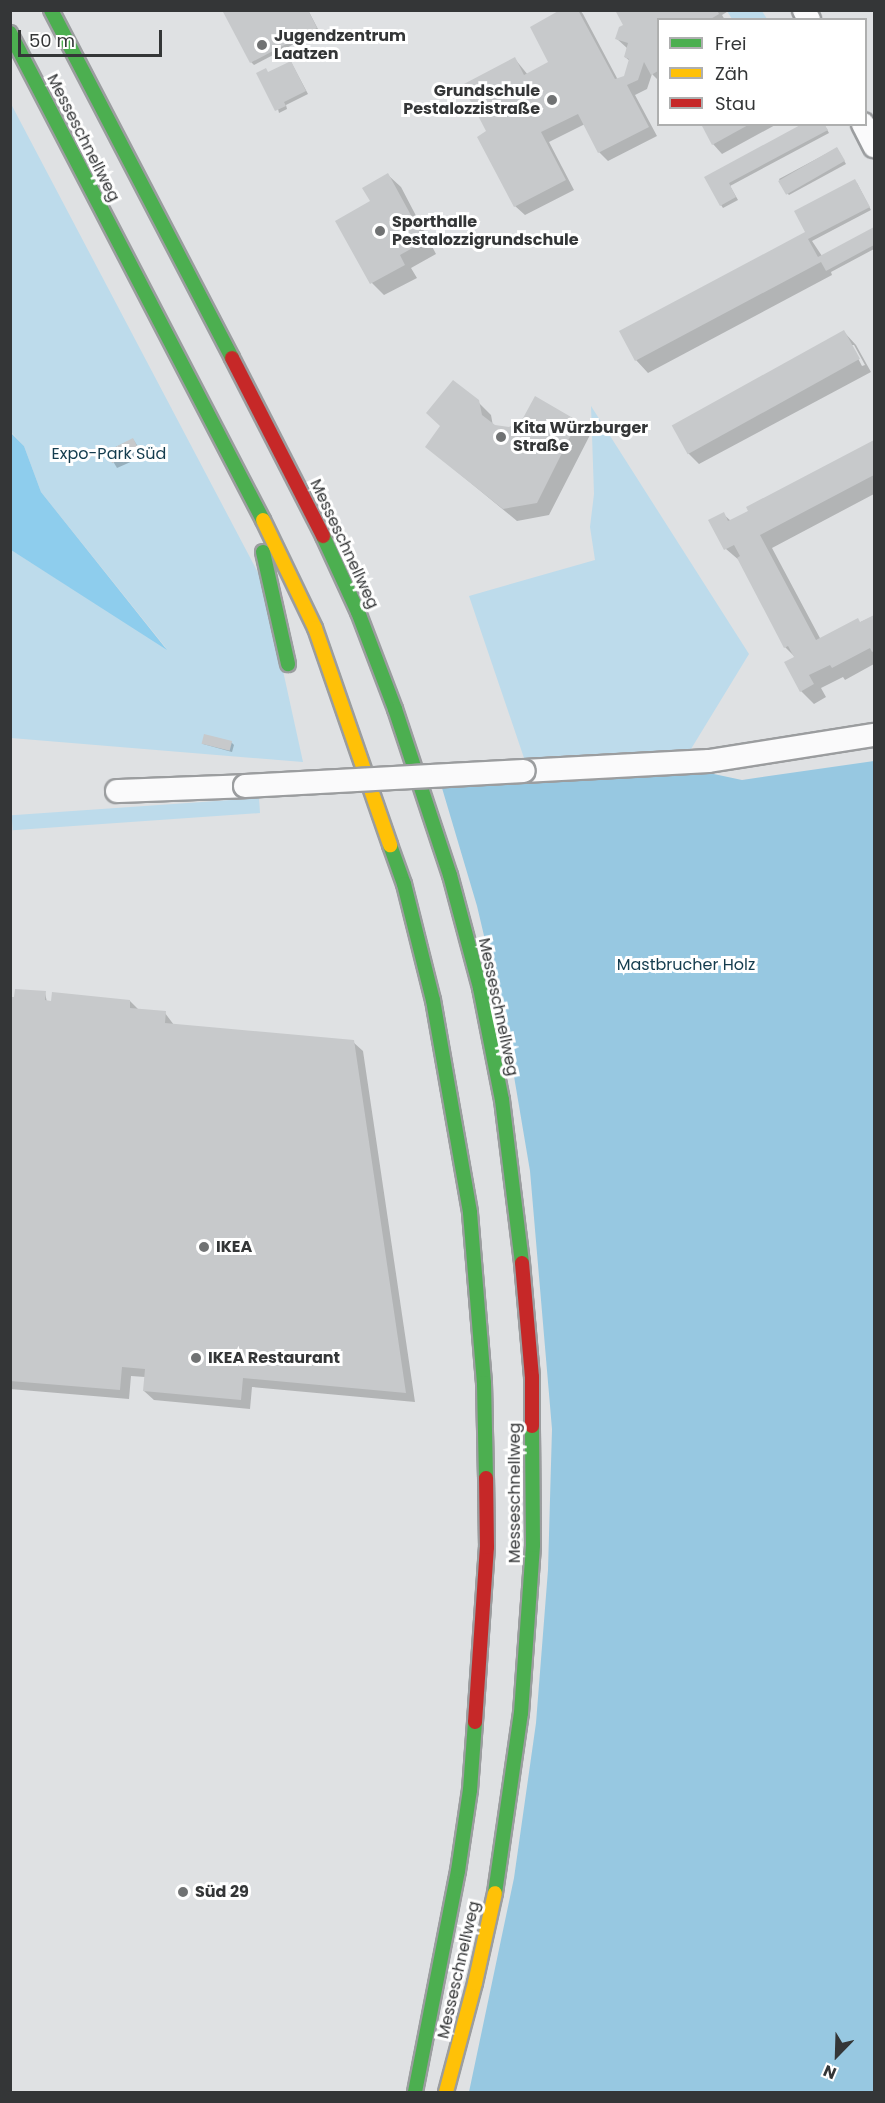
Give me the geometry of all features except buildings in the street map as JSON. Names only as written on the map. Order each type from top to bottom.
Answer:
[{"type":"highway","name":"Messeschnellweg","points":[[51,10],[313,513],[358,612],[396,709],[450,874],[480,988],[500,1089],[517,1209],[532,1377],[532,1545],[521,1713],[500,1865],[475,1983],[446,2092]]},
{"type":"highway","name":"Messeschnellweg","points":[[10,33],[243,478],[315,628],[404,884],[433,1000],[470,1213],[484,1383],[487,1547],[478,1709],[470,1790],[458,1871],[416,2092]]},
{"type":"highway","points":[[243,478],[270,577],[288,664]]},
{"type":"street","points":[[864,126],[874,146]]},
{"type":"street","points":[[117,791],[709,761],[874,735]]},
{"type":"green space","points":[[727,11],[762,11],[766,18],[731,18]]},
{"type":"green space","name":"Expo-Park Süd","points":[[10,102],[264,584],[303,762],[11,738],[11,550],[166,648],[41,492],[24,446],[11,432]]},
{"type":"green space","points":[[591,406],[749,654],[691,749],[524,758],[469,596],[595,560],[590,527],[594,494]]},
{"type":"green space","name":"Mastbrucher Holz","points":[[874,761],[874,2092],[469,2092],[514,1878],[536,1723],[548,1570],[552,1429],[530,1171],[506,1029],[477,906],[442,788],[709,773],[742,780]]},
{"type":"green space","points":[[259,798],[260,813],[13,830],[12,815]]},
{"type":"shaded area","points":[[10,432],[24,446],[41,492],[167,650],[11,550]]},
{"type":"traffic: fast","points":[[51,10],[232,358]]},
{"type":"traffic: fast","points":[[10,33],[263,520]]},
{"type":"traffic: fast","points":[[323,536],[358,612],[395,709],[450,875],[480,988],[502,1100],[522,1263]]},
{"type":"traffic: fast","points":[[263,552],[288,664]]},
{"type":"traffic: fast","points":[[390,845],[404,884],[433,1000],[470,1213],[484,1383],[486,1478]]},
{"type":"traffic: fast","points":[[495,1893],[521,1713],[533,1545],[532,1426]]},
{"type":"traffic: fast","points":[[415,2092],[458,1871],[470,1790],[475,1722]]},
{"type":"traffic: slow","points":[[263,520],[315,628],[390,845]]},
{"type":"traffic: slow","points":[[446,2092],[475,1983],[495,1893]]},
{"type":"traffic: jam","points":[[232,358],[323,536]]},
{"type":"traffic: jam","points":[[522,1263],[532,1377],[532,1426]]},
{"type":"traffic: jam","points":[[475,1722],[487,1547],[486,1478]]},
{"type":"place","name":"Jugendzentrum Laatzen","points":[[262,45]]},
{"type":"place","name":"Grundschule Pestalozzistraße","points":[[552,100]]},
{"type":"place","name":"Sporthalle Pestalozzigrundschule","points":[[380,231]]},
{"type":"place","name":"Kita Würzburger Straße","points":[[501,437]]},
{"type":"place","name":"IKEA","points":[[204,1247]]},
{"type":"place","name":"IKEA Restaurant","points":[[196,1358]]},
{"type":"place","name":"Süd 29","points":[[183,1892]]}]
